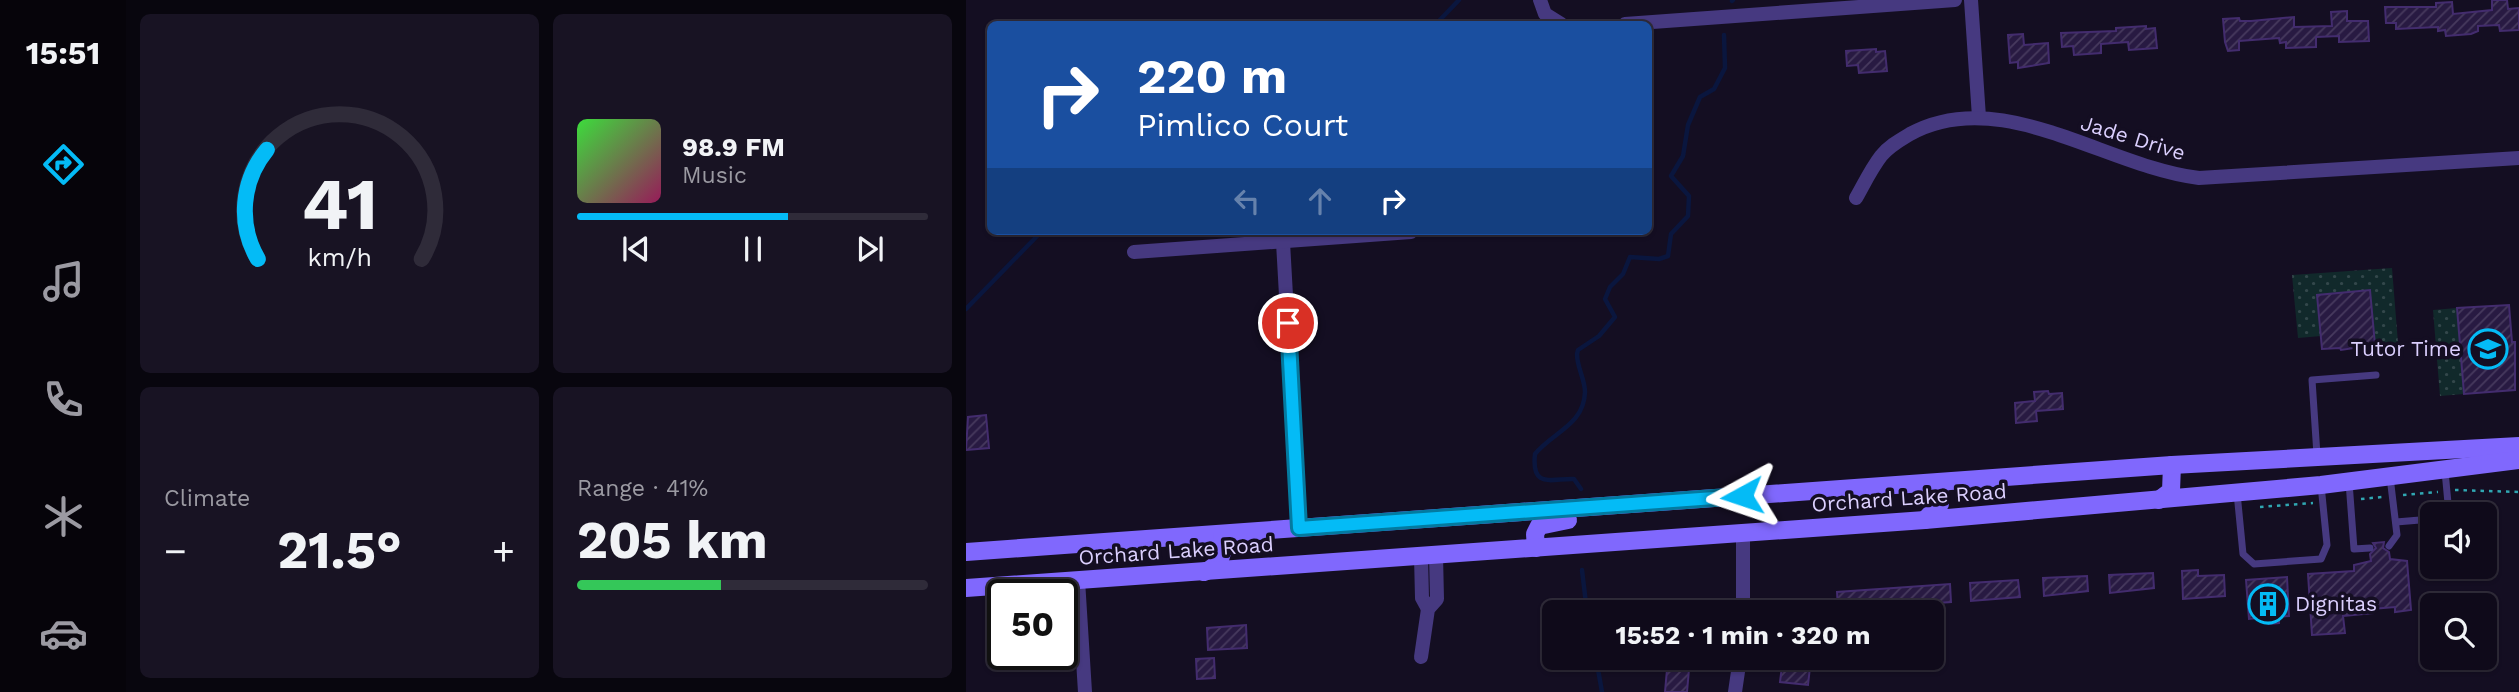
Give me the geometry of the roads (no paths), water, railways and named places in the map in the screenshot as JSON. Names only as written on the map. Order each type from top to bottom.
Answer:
[{"type":"main road","name":"Orchard Lake Road","points":[[966,552],[2172,465],[2519,446]]},
{"type":"main road","points":[[2324,455],[2325,484]]},
{"type":"main road","name":"Orchard Lake Road","points":[[1078,580],[1925,520],[2349,482],[2519,460]]},
{"type":"main road","points":[[2159,500],[2171,491],[2172,465]]},
{"type":"main road","points":[[1925,520],[1940,504],[1940,483]]},
{"type":"main road","points":[[1536,548],[1535,534],[1545,522],[1639,516],[1662,502]]},
{"type":"main road","points":[[1201,573],[1221,559],[1222,534]]},
{"type":"main road","points":[[966,564],[1019,556],[1038,547]]},
{"type":"main road","name":"Orchard Lake Road","points":[[966,588],[987,586]]},
{"type":"street","points":[[1540,0],[1545,14],[1556,21]]},
{"type":"street","points":[[1652,22],[1955,0]]},
{"type":"street","points":[[1970,0],[1979,117]]},
{"type":"street","name":"Jade Drive","points":[[1856,198],[1881,156],[1897,141],[1926,125],[1979,117],[2018,124],[2148,167],[2199,178],[2519,158]]},
{"type":"street","points":[[1134,252],[1373,235]]},
{"type":"street","points":[[1283,242],[1299,528]]},
{"type":"street","points":[[1743,533],[1743,600]]},
{"type":"street","points":[[1421,657],[1428,609],[1422,598],[1428,555]]},
{"type":"street","points":[[1078,580],[1085,692]]},
{"type":"street","points":[[1735,692],[1738,670]]},
{"type":"lane","points":[[2324,455],[2312,380],[2376,375]]},
{"type":"lane","points":[[2445,471],[2448,502]]},
{"type":"lane","points":[[2389,546],[2397,535],[2390,477]]},
{"type":"lane","points":[[2349,482],[2354,549],[2370,548]]},
{"type":"lane","points":[[2237,493],[2243,554],[2255,564],[2321,559],[2327,545],[2325,484]]},
{"type":"lane","points":[[2396,522],[2420,520]]},
{"type":"waterway","points":[[1439,21],[1459,0]]},
{"type":"waterway","points":[[1581,489],[1574,479],[1545,480],[1540,477],[1536,473],[1535,454],[1579,413],[1585,392],[1577,354],[1578,350],[1599,336],[1615,317],[1605,299],[1610,287],[1623,274],[1630,257],[1659,259],[1668,256],[1671,234],[1688,216],[1689,196],[1671,176],[1683,156],[1688,125],[1700,97],[1714,89],[1725,68],[1724,35]]},
{"type":"waterway","points":[[966,309],[1038,235]]},
{"type":"waterway","points":[[1582,570],[1586,600]]},
{"type":"waterway","points":[[1598,670],[1602,692]]},
{"type":"place","name":"Tutor Time","points":[[2488,349]]},
{"type":"place","name":"Dignitas","points":[[2268,604]]}]
